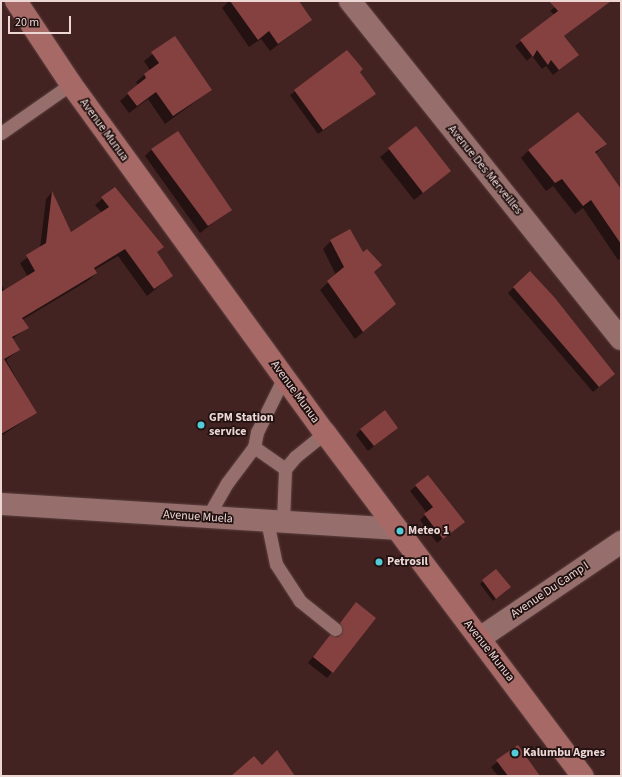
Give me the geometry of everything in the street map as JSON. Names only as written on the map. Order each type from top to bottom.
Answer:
[{"type":"main road","name":"Avenue Munua","points":[[16,1],[71,84],[284,377],[396,529],[583,776]]},
{"type":"street","name":"Avenue Des Merveilles","points":[[350,1],[619,332]]},
{"type":"street","name":"Avenue Muela","points":[[1,504],[396,529]]},
{"type":"street","name":"Avenue Du Camp I","points":[[480,638],[621,542]]},
{"type":"lane","points":[[1,133],[71,84]]},
{"type":"lane","points":[[207,518],[227,483],[254,447],[257,432],[284,377]]},
{"type":"lane","points":[[325,433],[295,456],[285,469],[275,521],[276,564],[300,601],[335,630]]},
{"type":"lane","points":[[254,447],[285,469]]},
{"type":"building","points":[[230,1],[299,1],[312,20],[278,44],[269,31],[258,40]]},
{"type":"building","points":[[549,1],[611,1],[564,36],[579,55],[559,70],[551,60],[548,65],[537,50],[533,57],[520,40],[558,11]]},
{"type":"building","points":[[175,36],[212,90],[173,116],[156,92],[137,106],[127,93],[146,78],[144,74],[159,63],[151,52]]},
{"type":"building","points":[[347,50],[363,69],[360,72],[376,94],[323,130],[294,90]]},
{"type":"building","points":[[578,112],[607,144],[595,152],[621,189],[621,244],[591,200],[583,206],[562,179],[555,183],[528,150]]},
{"type":"building","points":[[416,126],[451,171],[423,193],[388,148]]},
{"type":"building","points":[[178,131],[232,210],[208,226],[151,149]]},
{"type":"building","points":[[115,187],[164,247],[157,252],[173,276],[154,289],[125,249],[94,268],[97,273],[22,318],[29,328],[12,337],[20,350],[4,359],[37,413],[1,434],[1,292],[35,271],[26,255],[46,243],[52,191],[71,232],[109,207],[101,197]]},
{"type":"building","points":[[350,229],[363,252],[367,249],[382,265],[374,272],[396,304],[363,332],[327,281],[344,267],[330,240]]},
{"type":"building","points":[[530,271],[555,298],[615,374],[599,387],[513,287]]},
{"type":"building","points":[[385,410],[398,428],[374,446],[360,429]]},
{"type":"building","points":[[428,475],[465,522],[443,539],[424,514],[433,507],[415,485]]},
{"type":"building","points":[[496,569],[511,587],[496,599],[482,580]]},
{"type":"building","points":[[356,602],[376,618],[333,673],[313,657],[330,635],[338,637],[341,634],[340,623]]},
{"type":"building","name":"Kalumbu Agnes","points":[[518,745],[540,776],[508,776],[496,760]]},
{"type":"building","points":[[277,750],[295,776],[231,776],[254,756],[262,765]]},
{"type":"place","name":"GPM Station service","points":[[201,425]]},
{"type":"place","name":"Meteo 1","points":[[400,531]]},
{"type":"place","name":"Petrosil","points":[[379,562]]},
{"type":"place","name":"Kalumbu Agnes","points":[[515,753]]}]
